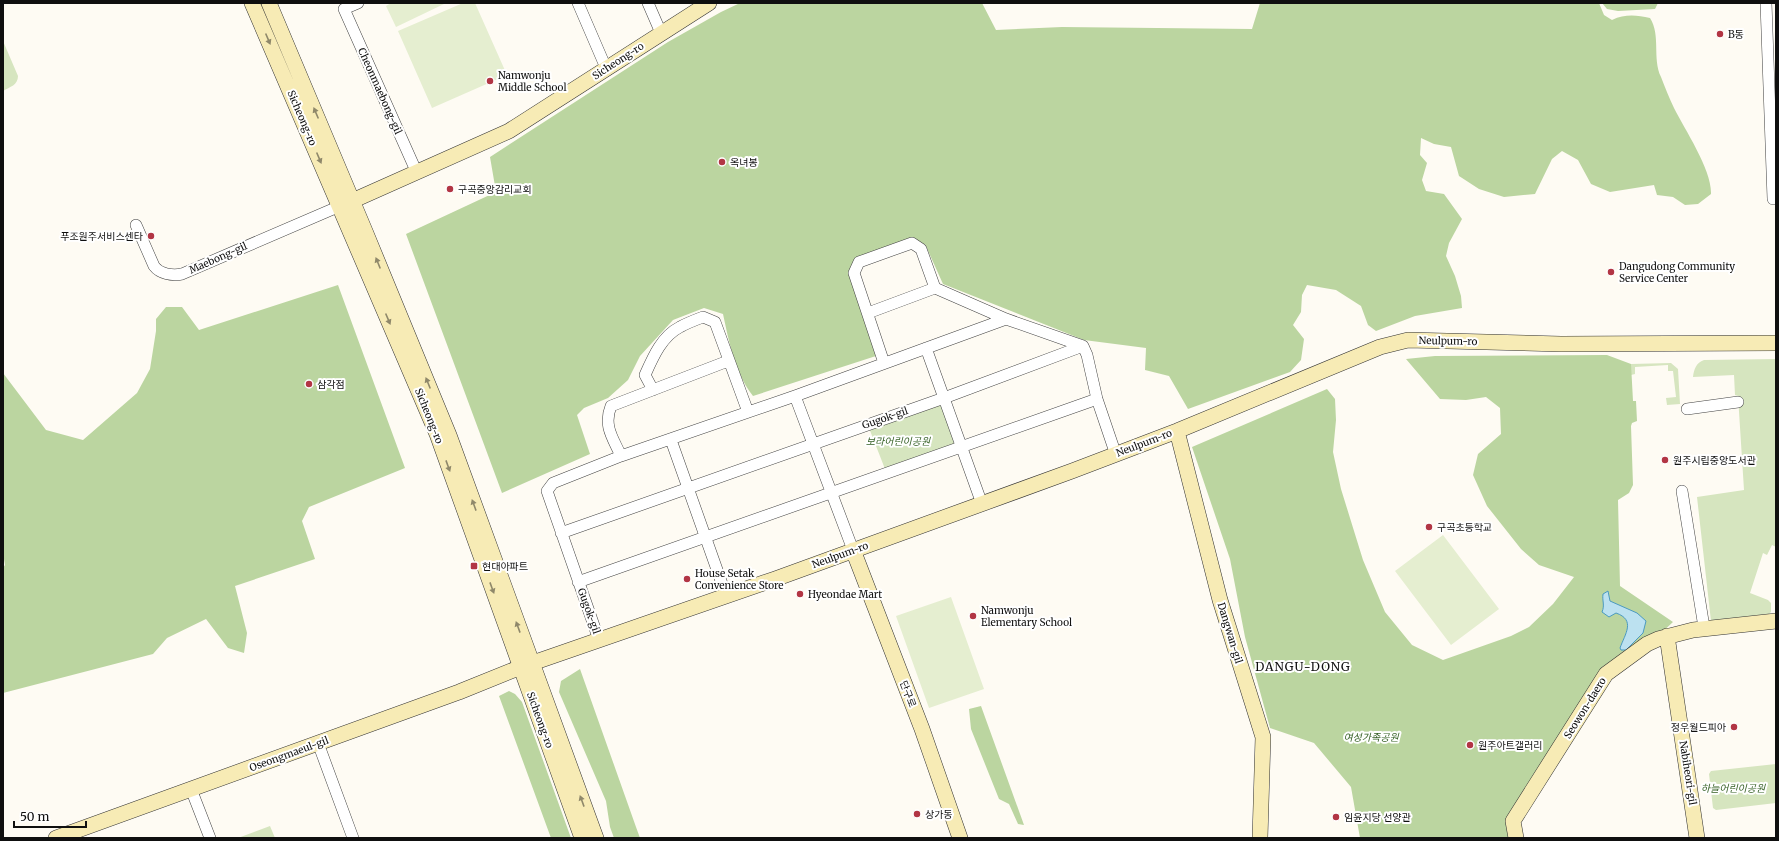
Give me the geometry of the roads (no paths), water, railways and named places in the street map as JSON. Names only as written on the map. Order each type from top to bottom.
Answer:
[{"type":"street","name":"Sicheong-ro","points":[[252,3],[346,203]]},
{"type":"street","name":"Sicheong-ro","points":[[269,3],[526,666],[596,838]]},
{"type":"street","name":"Cheonmaebong-gil","points":[[358,3],[342,6],[417,173]]},
{"type":"street","points":[[578,3],[606,68]]},
{"type":"street","points":[[648,3],[661,33]]},
{"type":"street","name":"Sicheong-ro","points":[[346,203],[417,173],[509,131],[709,3]]},
{"type":"street","points":[[1766,3],[1773,199],[1776,199]]},
{"type":"street","name":"Maebong-gil","points":[[136,225],[157,270],[175,275],[182,274],[346,203]]},
{"type":"street","points":[[884,363],[854,273],[859,262],[912,243],[921,249],[935,288]]},
{"type":"street","points":[[868,313],[935,288],[1006,319],[1082,346],[1087,355],[1097,398],[1116,455]]},
{"type":"street","points":[[653,390],[645,375],[652,359],[667,335],[679,327],[703,317],[715,322],[728,361],[748,412]]},
{"type":"street","name":"Gugok-gil","points":[[599,640],[547,491],[553,483],[621,456],[795,396],[1006,319]]},
{"type":"street","name":"Neulpum-ro","points":[[526,666],[1116,455],[1177,431],[1357,355],[1380,347],[1408,340],[1561,344],[1776,343]]},
{"type":"street","name":"Gugok-gil","points":[[561,533],[944,398],[1082,346]]},
{"type":"street","points":[[926,348],[982,504]]},
{"type":"street","points":[[621,456],[607,423],[611,406],[728,361]]},
{"type":"street","points":[[795,396],[853,550]]},
{"type":"street","name":"Gugok-gil","points":[[578,582],[831,494],[1097,398]]},
{"type":"street","points":[[1687,409],[1738,402]]},
{"type":"street","name":"Dangwan-gil","points":[[1177,431],[1220,600],[1263,737],[1260,838]]},
{"type":"street","points":[[671,440],[687,489],[726,595]]},
{"type":"street","points":[[1682,491],[1703,621]]},
{"type":"street","name":"단구로","points":[[853,550],[922,729],[960,838]]},
{"type":"street","name":"Seowon-daero","points":[[1516,838],[1513,822],[1606,674],[1646,644],[1667,636],[1693,630],[1776,621]]},
{"type":"street","name":"Nabiheori-gil","points":[[1667,636],[1697,838]]},
{"type":"street","name":"Sicheong-ro","points":[[526,666],[582,838]]},
{"type":"street","name":"Oseongmaeul-gil","points":[[56,838],[526,666]]},
{"type":"street","points":[[318,743],[353,838]]},
{"type":"street","points":[[191,789],[210,838]]},
{"type":"water","points":[[1608,591],[1610,601],[1637,613],[1646,621],[1643,633],[1626,650],[1621,650],[1620,648],[1626,633],[1626,619],[1616,613],[1609,617],[1602,612],[1603,594]]},
{"type":"place","name":"B동","points":[[1720,34]]},
{"type":"place","name":"Namwonju Middle School","points":[[490,81]]},
{"type":"place","name":"옥녀봉","points":[[722,162]]},
{"type":"place","name":"구곡중앙감리교회","points":[[450,189]]},
{"type":"place","name":"푸조원주서비스센타","points":[[151,236]]},
{"type":"place","name":"Dangudong Community Service Center","points":[[1611,272]]},
{"type":"place","name":"삼각점","points":[[309,384]]},
{"type":"place","name":"원주시립중앙도서관","points":[[1665,460]]},
{"type":"place","name":"구곡초등학교","points":[[1429,527]]},
{"type":"place","name":"현대아파트","points":[[474,566]]},
{"type":"place","name":"House Setak Convenience Store","points":[[687,579]]},
{"type":"place","name":"Hyeondae Mart","points":[[800,594]]},
{"type":"place","name":"Namwonju Elementary School","points":[[973,616]]},
{"type":"place","name":"정우월드피아","points":[[1734,727]]},
{"type":"place","name":"원주아트갤러리","points":[[1470,745]]},
{"type":"place","name":"상가동","points":[[917,814]]},
{"type":"place","name":"임윤지당 선양관","points":[[1336,817]]},
{"type":"district","name":"DANGU-DONG","points":[[1303,666]]},
{"type":"park label","name":"보라어린이공원","points":[[898,441]]},
{"type":"park label","name":"여성가족공원","points":[[1371,737]]},
{"type":"park label","name":"하늘어린이공원","points":[[1733,788]]}]
